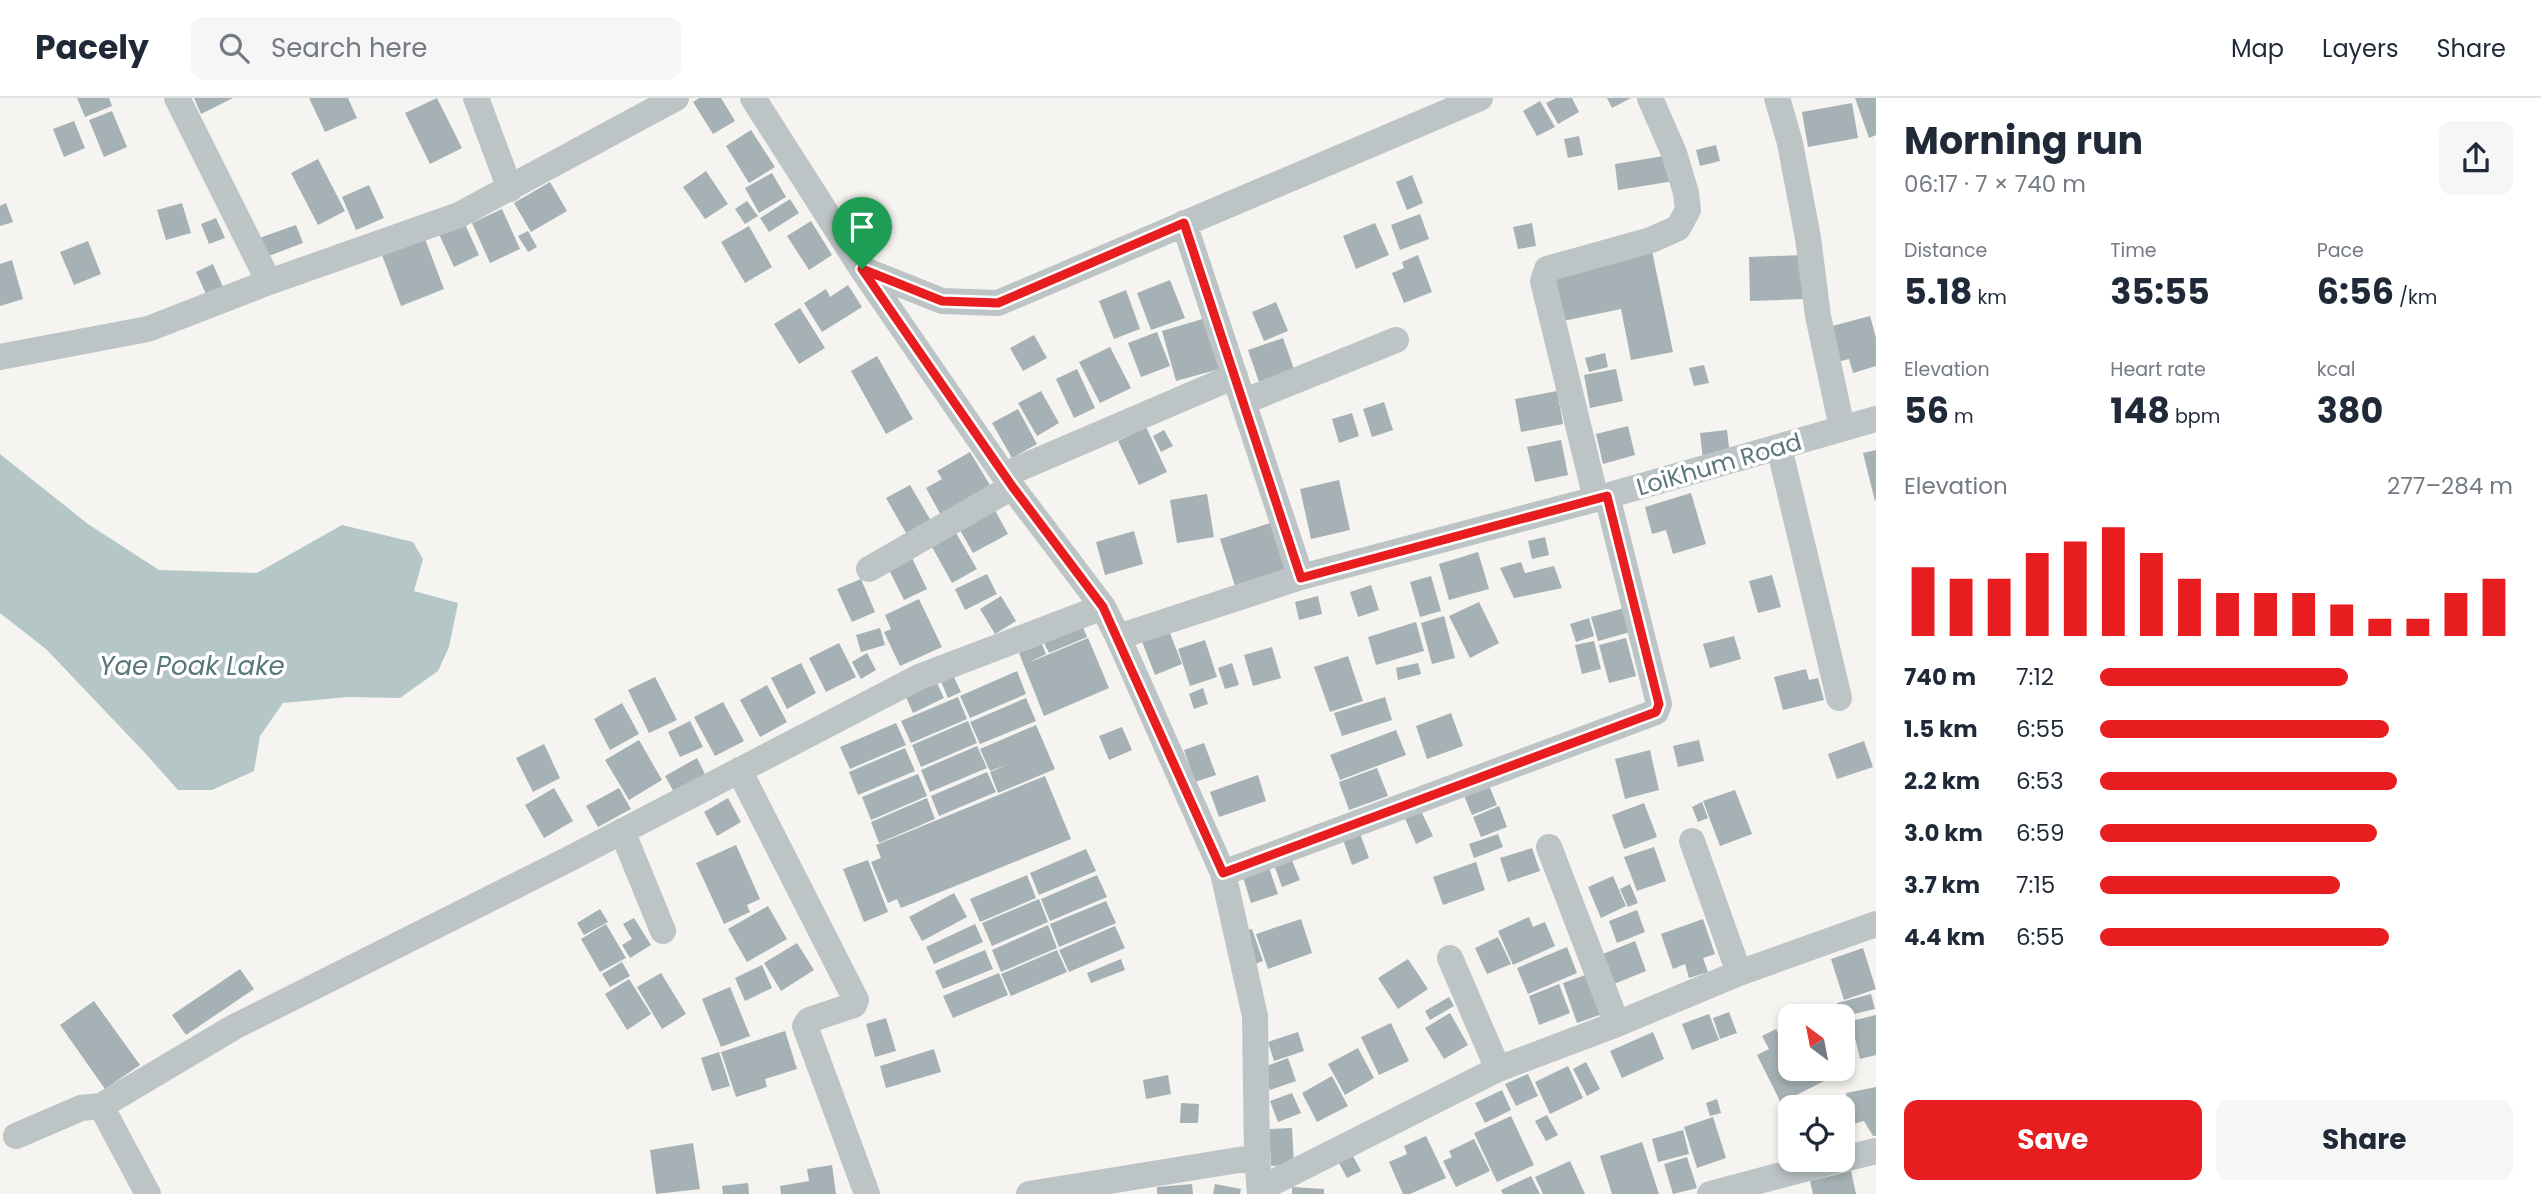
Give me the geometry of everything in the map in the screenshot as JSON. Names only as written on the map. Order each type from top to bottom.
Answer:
[{"type":"street","points":[[177,98],[269,282]]},
{"type":"street","points":[[476,98],[510,189]]},
{"type":"street","points":[[0,357],[148,329],[269,282],[459,215],[676,98]]},
{"type":"street","points":[[753,98],[862,269],[1008,481],[1103,607],[1118,637],[1223,873],[1255,1016],[1260,1192],[1498,1069],[1617,1024],[1738,973],[1876,924]]},
{"type":"street","points":[[862,269],[942,301],[998,303],[1479,98]]},
{"type":"street","points":[[1223,873],[1656,712],[1659,704],[1543,281],[1547,269],[1651,240],[1678,228],[1688,210],[1686,193],[1674,153],[1650,98]]},
{"type":"street","points":[[1777,98],[1790,143],[1808,238],[1818,316],[1842,428]]},
{"type":"street","points":[[1184,223],[1301,578]]},
{"type":"street","points":[[1243,402],[1396,340]]},
{"type":"street","points":[[869,569],[1008,481],[1235,376]]},
{"type":"street","name":"LoiKhum Road","points":[[1118,637],[1301,578],[1601,498],[1876,419]]},
{"type":"street","points":[[1779,447],[1839,698]]},
{"type":"street","points":[[16,1136],[81,1108],[101,1106],[234,1027],[919,677],[1103,607]]},
{"type":"street","points":[[739,770],[856,1000],[854,1005],[809,1020],[805,1026],[867,1194]]},
{"type":"street","points":[[622,831],[663,931]]},
{"type":"street","points":[[1692,841],[1738,973]]},
{"type":"street","points":[[1549,847],[1617,1024]]},
{"type":"street","points":[[1450,958],[1498,1069]]},
{"type":"street","points":[[101,1106],[148,1194]]},
{"type":"street","points":[[1855,1156],[1876,1151]]},
{"type":"street","points":[[1029,1194],[1257,1157]]},
{"type":"street","points":[[1728,1191],[1797,1172]]},
{"type":"water","name":"Yae Poak Lake","points":[[0,454],[88,524],[159,570],[257,573],[342,525],[413,542],[423,559],[414,591],[458,603],[449,647],[438,671],[400,698],[348,697],[283,703],[260,736],[254,771],[212,790],[178,790],[46,649],[0,613]]},
{"type":"building","points":[[77,98],[109,98],[112,106],[85,117]]},
{"type":"building","points":[[194,98],[233,98],[201,114]]},
{"type":"building","points":[[309,98],[348,98],[357,118],[325,132]]},
{"type":"building","points":[[437,98],[462,148],[430,164],[405,113]]},
{"type":"building","points":[[699,98],[721,98],[735,121],[713,134],[693,102]]},
{"type":"building","points":[[1556,98],[1572,98],[1579,112],[1558,124],[1546,103]]},
{"type":"building","points":[[1607,98],[1631,98],[1612,108]]},
{"type":"building","points":[[1855,98],[1876,98],[1876,135],[1869,138]]},
{"type":"building","points":[[1540,101],[1555,127],[1537,136],[1523,111]]},
{"type":"building","points":[[1852,103],[1858,138],[1808,147],[1802,112]]},
{"type":"building","points":[[112,111],[127,147],[104,157],[89,120]]},
{"type":"building","points":[[74,121],[85,148],[64,157],[53,129]]},
{"type":"building","points":[[751,130],[775,167],[749,183],[726,146]]},
{"type":"building","points":[[1579,136],[1583,155],[1568,158],[1564,139]]},
{"type":"building","points":[[1716,145],[1720,161],[1700,166],[1696,150]]},
{"type":"building","points":[[1670,155],[1674,181],[1618,190],[1615,164]]},
{"type":"building","points":[[318,159],[345,211],[318,225],[291,173]]},
{"type":"building","points":[[706,171],[728,204],[705,219],[683,187]]},
{"type":"building","points":[[772,173],[786,197],[759,213],[745,188]]},
{"type":"building","points":[[1412,175],[1423,203],[1407,210],[1396,182]]},
{"type":"building","points":[[550,182],[567,211],[531,232],[514,203]]},
{"type":"building","points":[[369,185],[384,218],[356,230],[342,197]]},
{"type":"building","points":[[790,199],[799,213],[769,232],[760,218]]},
{"type":"building","points":[[747,201],[758,216],[745,224],[735,209]]},
{"type":"building","points":[[6,203],[13,222],[0,226],[0,206]]},
{"type":"building","points":[[182,203],[191,233],[166,240],[157,210]]},
{"type":"building","points":[[502,209],[520,249],[490,263],[472,223]]},
{"type":"building","points":[[1420,214],[1429,239],[1400,250],[1391,225]]},
{"type":"building","points":[[216,218],[225,238],[209,244],[201,224]]},
{"type":"building","points":[[811,221],[832,255],[809,270],[787,236]]},
{"type":"building","points":[[464,222],[479,255],[454,267],[439,234]]},
{"type":"building","points":[[1375,223],[1389,255],[1356,269],[1343,236]]},
{"type":"building","points":[[1532,223],[1536,246],[1518,249],[1513,227]]},
{"type":"building","points":[[296,225],[303,243],[266,257],[259,238]]},
{"type":"building","points":[[749,226],[772,267],[745,283],[721,242]]},
{"type":"building","points":[[528,231],[537,247],[528,252],[518,236]]},
{"type":"building","points":[[425,239],[444,289],[401,306],[382,255]]},
{"type":"building","points":[[88,241],[101,274],[74,285],[60,252]]},
{"type":"building","points":[[1652,251],[1673,352],[1631,360],[1621,309],[1563,321],[1553,272]]},
{"type":"building","points":[[1418,255],[1432,292],[1404,303],[1392,273],[1404,268],[1402,262]]},
{"type":"building","points":[[1803,255],[1804,299],[1750,301],[1749,257]]},
{"type":"building","points":[[12,260],[23,299],[0,306],[0,264]]},
{"type":"building","points":[[213,264],[223,287],[206,294],[196,272]]},
{"type":"building","points":[[1170,280],[1185,318],[1151,330],[1137,293]]},
{"type":"building","points":[[848,285],[862,307],[822,332],[804,303],[826,289],[830,297]]},
{"type":"building","points":[[1126,290],[1140,329],[1114,339],[1099,301]]},
{"type":"building","points":[[1276,302],[1288,331],[1264,341],[1252,312]]},
{"type":"building","points":[[800,308],[825,348],[799,364],[774,324]]},
{"type":"building","points":[[1870,316],[1876,338],[1876,366],[1853,373],[1849,359],[1834,363],[1825,328]]},
{"type":"building","points":[[1209,317],[1223,368],[1176,381],[1162,331]]},
{"type":"building","points":[[1157,332],[1170,366],[1141,377],[1128,343]]},
{"type":"building","points":[[1034,335],[1047,358],[1023,371],[1010,348]]},
{"type":"building","points":[[1283,338],[1294,369],[1259,382],[1248,350]]},
{"type":"building","points":[[1110,347],[1131,388],[1100,403],[1079,362]]},
{"type":"building","points":[[1605,353],[1608,367],[1589,372],[1585,358]]},
{"type":"building","points":[[877,356],[913,419],[886,434],[851,371]]},
{"type":"building","points":[[1704,365],[1709,383],[1694,386],[1689,368]]},
{"type":"building","points":[[1077,369],[1095,408],[1074,418],[1056,379]]},
{"type":"building","points":[[1616,369],[1623,401],[1590,408],[1584,375]]},
{"type":"building","points":[[1041,391],[1059,423],[1037,436],[1018,403]]},
{"type":"building","points":[[1557,391],[1563,424],[1521,432],[1515,399]]},
{"type":"building","points":[[1384,402],[1393,430],[1372,437],[1363,409]]},
{"type":"building","points":[[1018,409],[1037,444],[1012,458],[992,423]]},
{"type":"building","points":[[1352,413],[1359,436],[1339,443],[1332,419]]},
{"type":"building","points":[[1628,426],[1635,455],[1603,464],[1596,434]]},
{"type":"building","points":[[1146,427],[1167,472],[1139,485],[1118,441]]},
{"type":"building","points":[[1164,430],[1173,446],[1161,452],[1153,436]]},
{"type":"building","points":[[1727,430],[1730,456],[1703,460],[1700,433]]},
{"type":"building","points":[[1561,440],[1568,475],[1535,482],[1527,447]]},
{"type":"building","points":[[1876,450],[1876,500],[1875,501],[1863,453]]},
{"type":"building","points":[[970,452],[993,490],[943,519],[926,488],[942,479],[937,471]]},
{"type":"building","points":[[1339,480],[1350,530],[1311,539],[1300,489]]},
{"type":"building","points":[[910,485],[934,526],[910,540],[886,498]]},
{"type":"building","points":[[1691,493],[1706,544],[1673,554],[1666,530],[1652,534],[1645,507]]},
{"type":"building","points":[[1207,494],[1214,537],[1177,543],[1170,500]]},
{"type":"building","points":[[991,503],[1008,534],[973,553],[956,523]]},
{"type":"building","points":[[1270,523],[1285,570],[1235,586],[1220,539]]},
{"type":"building","points":[[1134,531],[1143,564],[1105,575],[1096,542]]},
{"type":"building","points":[[956,533],[977,569],[952,583],[932,547]]},
{"type":"building","points":[[1545,537],[1549,555],[1532,559],[1528,541]]},
{"type":"building","points":[[1478,552],[1489,589],[1449,600],[1439,564]]},
{"type":"building","points":[[910,554],[927,589],[904,600],[887,566]]},
{"type":"building","points":[[1521,562],[1525,573],[1554,566],[1562,588],[1514,598],[1500,568]]},
{"type":"building","points":[[987,574],[997,594],[965,610],[955,589]]},
{"type":"building","points":[[1772,575],[1781,607],[1758,613],[1749,581]]},
{"type":"building","points":[[1431,576],[1441,611],[1420,617],[1410,582]]},
{"type":"building","points":[[861,579],[875,612],[852,622],[837,589]]},
{"type":"building","points":[[1371,585],[1379,610],[1358,617],[1350,592]]},
{"type":"building","points":[[1001,596],[1016,621],[995,634],[980,609]]},
{"type":"building","points":[[1318,596],[1322,614],[1299,620],[1295,602]]},
{"type":"building","points":[[919,599],[942,647],[900,666],[884,632],[891,629],[885,615]]},
{"type":"building","points":[[1479,602],[1499,643],[1470,658],[1449,616]]},
{"type":"building","points":[[1628,607],[1634,631],[1598,641],[1591,617]]},
{"type":"building","points":[[1444,616],[1455,658],[1432,664],[1421,623]]},
{"type":"building","points":[[1589,618],[1594,636],[1576,642],[1570,624]]},
{"type":"building","points":[[1416,622],[1424,651],[1376,665],[1368,637]]},
{"type":"building","points":[[1083,627],[1087,637],[1049,653],[1044,643]]},
{"type":"building","points":[[880,628],[885,645],[861,652],[856,635]]},
{"type":"building","points":[[1168,628],[1182,664],[1155,675],[1141,639]]},
{"type":"building","points":[[1734,636],[1741,659],[1710,668],[1703,644]]},
{"type":"building","points":[[1088,638],[1109,688],[1044,716],[1019,653],[1042,644],[1046,654],[1028,663]]},
{"type":"building","points":[[1626,638],[1636,676],[1609,683],[1599,645]]},
{"type":"building","points":[[1205,640],[1217,677],[1190,686],[1178,649]]},
{"type":"building","points":[[1594,641],[1601,669],[1582,674],[1575,645]]},
{"type":"building","points":[[839,643],[856,677],[826,692],[809,658]]},
{"type":"building","points":[[1272,647],[1281,678],[1253,686],[1244,655]]},
{"type":"building","points":[[867,653],[876,670],[861,679],[852,662]]},
{"type":"building","points":[[1348,656],[1363,701],[1330,712],[1314,667]]},
{"type":"building","points":[[801,663],[816,693],[787,709],[771,678]]},
{"type":"building","points":[[1232,663],[1239,685],[1225,689],[1218,668]]},
{"type":"building","points":[[1418,663],[1421,674],[1398,680],[1396,668]]},
{"type":"building","points":[[1806,669],[1809,680],[1818,678],[1824,700],[1783,710],[1774,677]]},
{"type":"building","points":[[1017,671],[1026,694],[970,718],[960,696]]},
{"type":"building","points":[[952,673],[961,692],[948,698],[940,679]]},
{"type":"building","points":[[655,677],[677,720],[649,733],[628,690]]},
{"type":"building","points":[[937,683],[944,698],[913,713],[906,697]]},
{"type":"building","points":[[767,685],[787,722],[760,737],[740,700]]},
{"type":"building","points":[[1203,688],[1208,704],[1194,709],[1189,694]]},
{"type":"building","points":[[958,697],[967,719],[911,743],[901,721]]},
{"type":"building","points":[[1385,697],[1392,720],[1342,736],[1334,713]]},
{"type":"building","points":[[1026,698],[1036,721],[980,744],[970,722]]},
{"type":"building","points":[[723,702],[744,741],[715,756],[694,717]]},
{"type":"building","points":[[622,703],[639,734],[610,750],[594,719]]},
{"type":"building","points":[[1451,713],[1463,746],[1427,759],[1416,726]]},
{"type":"building","points":[[690,721],[703,747],[680,757],[668,732]]},
{"type":"building","points":[[968,721],[977,743],[921,767],[912,745]]},
{"type":"building","points":[[896,723],[906,745],[850,769],[840,747]]},
{"type":"building","points":[[1036,725],[1055,769],[998,793],[990,772],[1009,764],[990,771],[980,749]]},
{"type":"building","points":[[1122,727],[1132,750],[1109,760],[1099,736]]},
{"type":"building","points":[[1396,730],[1406,755],[1340,780],[1330,755]]},
{"type":"building","points":[[639,740],[662,780],[629,800],[605,760]]},
{"type":"building","points":[[1699,740],[1704,761],[1678,767],[1673,746]]},
{"type":"building","points":[[1864,741],[1873,767],[1837,779],[1828,754]]},
{"type":"building","points":[[1204,743],[1216,775],[1195,782],[1184,750]]},
{"type":"building","points":[[544,744],[560,778],[533,792],[516,758]]},
{"type":"building","points":[[977,746],[987,768],[930,792],[921,770]]},
{"type":"building","points":[[905,748],[915,771],[858,795],[849,772]]},
{"type":"building","points":[[1650,750],[1659,790],[1625,799],[1615,759]]},
{"type":"building","points":[[697,758],[705,774],[674,792],[665,776]]},
{"type":"building","points":[[1377,768],[1388,796],[1349,810],[1339,782]]},
{"type":"building","points":[[987,772],[996,792],[939,816],[931,796]]},
{"type":"building","points":[[918,774],[927,796],[871,820],[862,797]]},
{"type":"building","points":[[1258,775],[1266,801],[1219,817],[1210,792]]},
{"type":"building","points":[[1045,776],[1071,839],[901,908],[897,899],[888,903],[871,862],[881,858],[876,845]]},
{"type":"building","points":[[1488,783],[1497,805],[1472,815],[1463,793]]},
{"type":"building","points":[[554,788],[573,821],[544,838],[525,805]]},
{"type":"building","points":[[619,788],[631,809],[598,827],[586,806]]},
{"type":"building","points":[[1735,790],[1752,834],[1720,846],[1703,801]]},
{"type":"building","points":[[728,798],[741,822],[717,836],[704,812]]},
{"type":"building","points":[[927,798],[935,819],[879,843],[871,822]]},
{"type":"building","points":[[1702,802],[1708,818],[1698,822],[1692,807]]},
{"type":"building","points":[[1644,803],[1657,837],[1624,849],[1612,815]]},
{"type":"building","points":[[1499,806],[1507,827],[1481,837],[1473,817]]},
{"type":"building","points":[[1420,809],[1433,836],[1416,844],[1404,816]]},
{"type":"building","points":[[1359,831],[1369,858],[1352,865],[1342,837]]},
{"type":"building","points":[[1498,834],[1503,847],[1474,858],[1469,844]]},
{"type":"building","points":[[736,845],[760,899],[747,905],[750,912],[724,924],[696,863]]},
{"type":"building","points":[[1654,847],[1666,881],[1637,891],[1624,857]]},
{"type":"building","points":[[1532,848],[1540,871],[1508,882],[1500,858]]},
{"type":"building","points":[[1086,849],[1096,871],[1039,895],[1030,873]]},
{"type":"building","points":[[1289,853],[1300,880],[1282,887],[1272,859]]},
{"type":"building","points":[[868,860],[888,912],[864,922],[843,869]]},
{"type":"building","points":[[1476,862],[1485,890],[1443,905],[1433,877]]},
{"type":"building","points":[[1268,865],[1278,894],[1251,903],[1242,874]]},
{"type":"building","points":[[1027,875],[1036,898],[980,922],[970,899]]},
{"type":"building","points":[[1097,875],[1107,897],[1050,921],[1041,899]]},
{"type":"building","points":[[1613,876],[1626,906],[1601,918],[1588,887]]},
{"type":"building","points":[[1630,884],[1638,903],[1628,907],[1620,889]]},
{"type":"building","points":[[954,893],[967,917],[922,941],[909,917]]},
{"type":"building","points":[[1039,899],[1048,922],[992,946],[982,923]]},
{"type":"building","points":[[1106,901],[1116,923],[1059,947],[1050,924]]},
{"type":"building","points":[[768,906],[787,939],[747,962],[728,929]]},
{"type":"building","points":[[600,909],[608,922],[584,935],[577,923]]},
{"type":"building","points":[[1637,910],[1645,932],[1617,943],[1609,921]]},
{"type":"building","points":[[1529,917],[1533,927],[1545,922],[1555,946],[1513,965],[1498,931]]},
{"type":"building","points":[[634,918],[651,945],[630,958],[622,945],[632,939],[623,924]]},
{"type":"building","points":[[1301,919],[1312,953],[1268,969],[1256,934]]},
{"type":"building","points":[[1703,919],[1715,954],[1703,958],[1708,972],[1689,978],[1685,964],[1673,969],[1661,934]]},
{"type":"building","points":[[606,924],[626,958],[600,972],[581,939]]},
{"type":"building","points":[[975,924],[983,942],[934,964],[926,947]]},
{"type":"building","points":[[1048,925],[1057,948],[1001,972],[992,950]]},
{"type":"building","points":[[1115,926],[1125,948],[1069,972],[1059,950]]},
{"type":"building","points":[[1252,929],[1263,961],[1253,965],[1242,932]]},
{"type":"building","points":[[1498,937],[1511,964],[1487,974],[1475,948]]},
{"type":"building","points":[[1635,941],[1646,971],[1609,986],[1598,956]]},
{"type":"building","points":[[797,943],[814,970],[781,991],[764,963]]},
{"type":"building","points":[[1567,947],[1577,973],[1528,994],[1517,968]]},
{"type":"building","points":[[1863,948],[1876,989],[1844,1000],[1831,959]]},
{"type":"building","points":[[985,950],[993,969],[943,989],[935,971]]},
{"type":"building","points":[[1057,950],[1067,972],[1011,996],[1001,974]]},
{"type":"building","points":[[1121,959],[1125,970],[1091,983],[1087,973]]},
{"type":"building","points":[[1408,959],[1428,989],[1398,1009],[1378,978]]},
{"type":"building","points":[[622,962],[630,976],[610,987],[602,974]]},
{"type":"building","points":[[762,965],[772,988],[745,1001],[735,978]]},
{"type":"building","points":[[240,969],[254,989],[186,1035],[172,1015]]},
{"type":"building","points":[[661,973],[686,1014],[662,1029],[637,987]]},
{"type":"building","points":[[999,973],[1008,995],[953,1018],[943,996]]},
{"type":"building","points":[[1591,973],[1605,1013],[1577,1023],[1563,983]]},
{"type":"building","points":[[629,979],[651,1014],[627,1030],[605,994]]},
{"type":"building","points":[[1559,984],[1570,1013],[1539,1025],[1529,996]]},
{"type":"building","points":[[730,987],[750,1036],[721,1047],[702,999]]},
{"type":"building","points":[[1871,994],[1875,1009],[1855,1014],[1855,1004],[1837,1003]]},
{"type":"building","points":[[1449,997],[1454,1006],[1430,1020],[1425,1011]]},
{"type":"building","points":[[94,1001],[140,1065],[105,1089],[60,1025]]},
{"type":"building","points":[[1729,1012],[1737,1033],[1720,1039],[1713,1018]]},
{"type":"building","points":[[1450,1013],[1468,1045],[1444,1059],[1425,1028]]},
{"type":"building","points":[[1709,1014],[1719,1040],[1692,1050],[1682,1024]]},
{"type":"building","points":[[1876,1015],[1876,1055],[1860,1059],[1855,1038],[1855,1020]]},
{"type":"building","points":[[886,1018],[896,1051],[875,1057],[866,1024]]},
{"type":"building","points":[[1391,1023],[1409,1061],[1379,1075],[1361,1037]]},
{"type":"building","points":[[1776,1029],[1778,1033],[1778,1082],[1822,1082],[1797,1095],[1778,1097],[1757,1055],[1769,1049],[1762,1036]]},
{"type":"building","points":[[785,1031],[797,1069],[765,1079],[767,1087],[736,1097],[721,1052]]},
{"type":"building","points":[[1298,1032],[1304,1051],[1274,1061],[1268,1042]]},
{"type":"building","points":[[1653,1032],[1664,1059],[1622,1078],[1610,1051]]},
{"type":"building","points":[[1358,1048],[1374,1078],[1345,1095],[1328,1064]]},
{"type":"building","points":[[934,1049],[941,1072],[886,1088],[880,1066]]},
{"type":"building","points":[[719,1052],[730,1086],[712,1091],[701,1058]]},
{"type":"building","points":[[1288,1058],[1296,1081],[1270,1090],[1261,1068]]},
{"type":"building","points":[[1586,1062],[1600,1089],[1587,1096],[1573,1069]]},
{"type":"building","points":[[1568,1066],[1583,1098],[1550,1114],[1535,1082]]},
{"type":"building","points":[[1528,1074],[1538,1096],[1516,1106],[1505,1084]]},
{"type":"building","points":[[1168,1075],[1171,1094],[1146,1099],[1143,1080]]},
{"type":"building","points":[[1332,1076],[1348,1106],[1317,1122],[1302,1093]]},
{"type":"building","points":[[1876,1087],[1876,1136],[1873,1136],[1864,1121],[1855,1123],[1855,1095],[1846,1093]]},
{"type":"building","points":[[1502,1090],[1511,1110],[1485,1123],[1475,1103]]},
{"type":"building","points":[[1292,1093],[1301,1113],[1278,1122],[1270,1101]]},
{"type":"building","points":[[1717,1099],[1721,1113],[1710,1116],[1706,1103]]},
{"type":"building","points":[[1181,1103],[1199,1104],[1198,1123],[1180,1123]]},
{"type":"building","points":[[1547,1115],[1558,1135],[1546,1141],[1535,1121]]},
{"type":"building","points":[[1511,1116],[1534,1165],[1497,1182],[1474,1133]]},
{"type":"building","points":[[1713,1117],[1726,1158],[1697,1168],[1684,1127]]},
{"type":"building","points":[[1292,1128],[1294,1165],[1271,1166],[1269,1129]]},
{"type":"building","points":[[1683,1130],[1689,1154],[1658,1162],[1652,1139]]},
{"type":"building","points":[[1426,1136],[1446,1178],[1410,1194],[1403,1194],[1389,1162],[1407,1154],[1404,1146]]},
{"type":"building","points":[[1474,1139],[1490,1171],[1456,1187],[1443,1161],[1452,1157],[1449,1151]]},
{"type":"building","points":[[1642,1142],[1659,1194],[1612,1194],[1600,1156]]},
{"type":"building","points":[[693,1143],[700,1189],[656,1194],[650,1150]]},
{"type":"building","points":[[1353,1156],[1361,1171],[1347,1178],[1339,1163]]},
{"type":"building","points":[[1687,1157],[1697,1188],[1673,1194],[1664,1164]]},
{"type":"building","points":[[1570,1161],[1585,1194],[1543,1194],[1535,1177]]},
{"type":"building","points":[[832,1165],[836,1194],[781,1194],[780,1186],[809,1181],[807,1169]]},
{"type":"building","points":[[1851,1172],[1856,1194],[1813,1194],[1810,1181]]},
{"type":"building","points":[[1531,1176],[1540,1194],[1503,1194],[1501,1190]]},
{"type":"building","points":[[748,1183],[749,1194],[723,1194],[722,1186]]},
{"type":"building","points":[[1192,1184],[1193,1194],[1157,1194],[1157,1187]]},
{"type":"building","points":[[1215,1184],[1241,1189],[1240,1194],[1213,1194]]},
{"type":"building","points":[[1292,1187],[1324,1189],[1324,1194],[1292,1194]]},
{"type":"route","points":[[1184,223],[1301,578],[1607,496],[1659,704],[1656,712],[1223,873],[1103,607],[1012,486],[862,269],[942,301],[998,303],[1184,223]]}]
